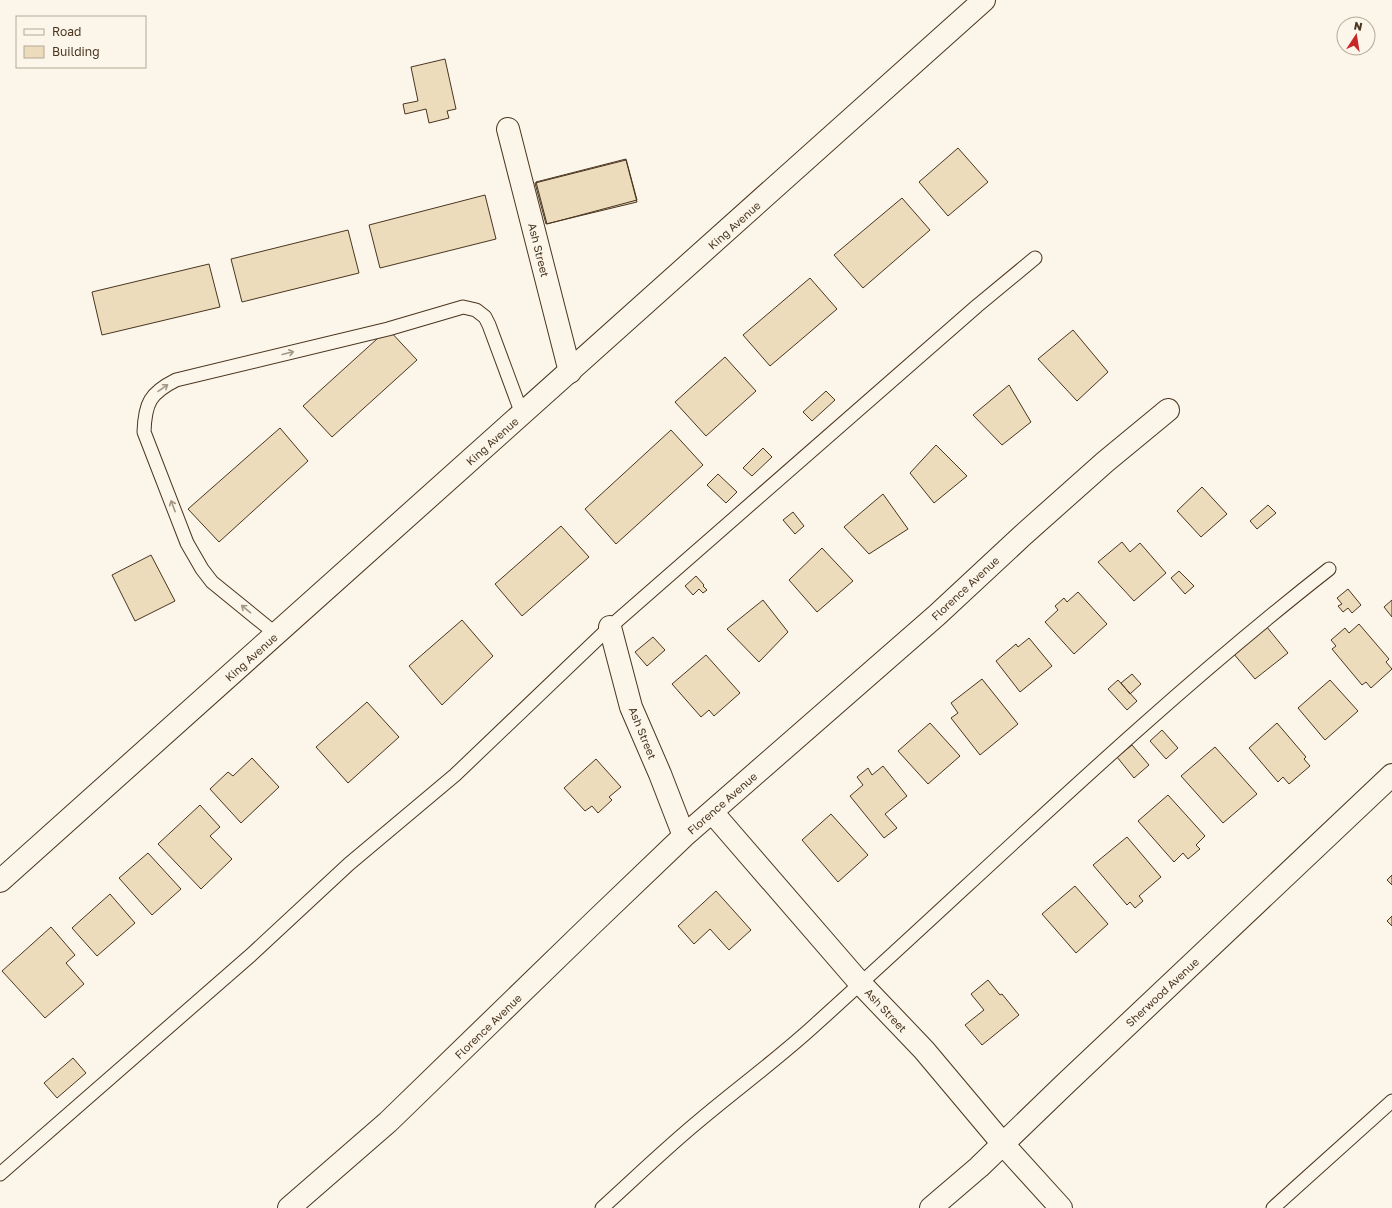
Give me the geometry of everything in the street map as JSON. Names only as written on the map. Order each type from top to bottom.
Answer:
[{"type":"street","name":"King Avenue","points":[[0,881],[984,0]]},
{"type":"street","name":"Ash Street","points":[[508,129],[570,372]]},
{"type":"street","name":"Florence Avenue","points":[[289,1208],[388,1122],[684,836],[937,615],[1029,529],[1105,462],[1168,410]]},
{"type":"street","name":"Ash Street","points":[[610,627],[631,707],[660,774],[684,836]]},
{"type":"street","name":"Sherwood Avenue","points":[[932,1208],[979,1167],[1070,1078],[1392,775]]},
{"type":"street","name":"Ash Street","points":[[712,812],[860,983],[924,1050],[1003,1144],[1061,1208]]},
{"type":"lane","points":[[0,1174],[251,955],[349,864],[455,775],[610,627],[971,311],[1035,258]]},
{"type":"lane","points":[[276,634],[212,582],[202,569],[187,543],[144,432],[145,414],[150,402],[160,388],[176,380],[388,329],[463,307],[476,310],[485,318],[489,325],[522,414]]},
{"type":"lane","points":[[602,1208],[698,1121],[814,1026],[1136,730],[1279,609],[1329,569]]},
{"type":"lane","points":[[1273,1208],[1392,1101]]},
{"type":"building","points":[[445,59],[456,109],[447,111],[449,118],[429,123],[426,109],[405,114],[403,104],[418,101],[411,67]]},
{"type":"building","points":[[958,148],[988,182],[948,216],[919,182]]},
{"type":"building","points":[[626,159],[637,200],[547,224],[536,182]]},
{"type":"building","points":[[626,160],[637,202],[546,224],[535,183]]},
{"type":"building","points":[[485,195],[496,239],[380,268],[369,225]]},
{"type":"building","points":[[902,198],[930,230],[863,288],[834,255]]},
{"type":"building","points":[[348,230],[359,273],[242,302],[231,259]]},
{"type":"building","points":[[209,264],[220,307],[102,335],[92,292]]},
{"type":"building","points":[[810,278],[837,309],[770,366],[743,335]]},
{"type":"building","points":[[388,329],[417,360],[332,437],[303,406]]},
{"type":"building","points":[[1073,330],[1108,372],[1077,401],[1038,359]]},
{"type":"building","points":[[725,357],[756,391],[706,436],[675,402]]},
{"type":"building","points":[[1009,385],[1031,422],[1002,445],[973,415]]},
{"type":"building","points":[[826,391],[835,400],[812,421],[803,412]]},
{"type":"building","points":[[280,428],[308,461],[219,542],[188,509]]},
{"type":"building","points":[[671,430],[703,465],[616,544],[585,509]]},
{"type":"building","points":[[936,445],[967,476],[934,503],[910,473]]},
{"type":"building","points":[[763,448],[772,457],[752,476],[743,468]]},
{"type":"building","points":[[718,474],[737,492],[726,503],[707,485]]},
{"type":"building","points":[[1202,487],[1227,514],[1201,537],[1177,511]]},
{"type":"building","points":[[883,494],[908,529],[869,554],[844,527]]},
{"type":"building","points":[[1268,505],[1276,513],[1257,529],[1250,521]]},
{"type":"building","points":[[793,512],[804,526],[795,534],[783,520]]},
{"type":"building","points":[[561,526],[589,557],[522,616],[495,584]]},
{"type":"building","points":[[1122,542],[1130,552],[1140,543],[1166,573],[1134,601],[1098,562]]},
{"type":"building","points":[[822,548],[853,581],[817,612],[789,580]]},
{"type":"building","points":[[151,555],[175,601],[135,621],[112,575]]},
{"type":"building","points":[[1179,571],[1194,586],[1185,594],[1171,578]]},
{"type":"building","points":[[696,576],[707,590],[703,593],[699,589],[693,595],[685,586]]},
{"type":"building","points":[[1348,589],[1361,605],[1352,613],[1348,608],[1343,612],[1338,606],[1342,604],[1337,598]]},
{"type":"building","points":[[1078,592],[1107,624],[1074,654],[1045,622],[1058,610],[1055,606],[1064,598],[1067,602]]},
{"type":"building","points":[[763,600],[788,632],[759,662],[727,629]]},
{"type":"building","points":[[1392,600],[1392,617],[1384,607]]},
{"type":"building","points":[[462,620],[493,656],[442,705],[409,666]]},
{"type":"building","points":[[1359,624],[1389,659],[1386,662],[1392,669],[1371,688],[1366,682],[1362,685],[1332,649],[1336,646],[1331,640],[1345,628],[1349,633]]},
{"type":"building","points":[[1266,626],[1288,653],[1255,679],[1233,653]]},
{"type":"building","points":[[653,637],[665,650],[647,666],[635,652]]},
{"type":"building","points":[[1029,638],[1052,666],[1020,692],[996,661],[1016,644],[1018,647]]},
{"type":"building","points":[[706,655],[740,693],[714,716],[709,710],[701,717],[672,684]]},
{"type":"building","points":[[1132,674],[1141,684],[1130,694],[1121,683]]},
{"type":"building","points":[[982,679],[1018,724],[980,755],[951,718],[958,713],[951,703]]},
{"type":"building","points":[[1118,680],[1137,701],[1127,710],[1108,689]]},
{"type":"building","points":[[1330,680],[1358,711],[1325,740],[1298,708]]},
{"type":"building","points":[[367,702],[399,737],[348,783],[316,747]]},
{"type":"building","points":[[930,723],[960,756],[928,784],[898,751]]},
{"type":"building","points":[[1277,723],[1306,757],[1304,759],[1310,766],[1289,784],[1283,777],[1278,782],[1249,748]]},
{"type":"building","points":[[1162,730],[1178,748],[1166,759],[1150,741]]},
{"type":"building","points":[[1132,745],[1149,765],[1134,778],[1117,757]]},
{"type":"building","points":[[1215,747],[1257,794],[1223,823],[1181,776]]},
{"type":"building","points":[[252,758],[279,787],[241,823],[210,789],[228,772],[233,776]]},
{"type":"building","points":[[596,759],[621,787],[609,797],[612,800],[598,813],[592,806],[585,811],[564,788]]},
{"type":"building","points":[[883,766],[907,796],[885,814],[897,828],[884,838],[850,796],[863,785],[857,777],[868,768],[872,775]]},
{"type":"building","points":[[1168,795],[1205,836],[1196,845],[1200,849],[1188,859],[1183,853],[1174,862],[1138,821]]},
{"type":"building","points":[[200,805],[220,827],[210,836],[232,859],[201,889],[158,844]]},
{"type":"building","points":[[831,814],[868,855],[838,882],[802,840]]},
{"type":"building","points":[[1127,837],[1161,877],[1139,896],[1143,901],[1135,908],[1130,902],[1127,905],[1093,865]]},
{"type":"building","points":[[148,853],[181,889],[152,915],[119,878]]},
{"type":"building","points":[[1392,875],[1392,885],[1387,880]]},
{"type":"building","points":[[1075,886],[1108,924],[1076,953],[1042,914]]},
{"type":"building","points":[[716,891],[751,930],[729,950],[710,929],[694,944],[678,926]]},
{"type":"building","points":[[110,894],[135,923],[97,956],[72,928]]},
{"type":"building","points":[[1392,916],[1392,926],[1387,921]]},
{"type":"building","points":[[51,927],[75,955],[66,963],[84,984],[45,1018],[2,971]]},
{"type":"building","points":[[988,980],[1019,1015],[982,1045],[965,1025],[984,1010],[971,994]]},
{"type":"building","points":[[73,1058],[86,1073],[57,1098],[44,1083]]}]
